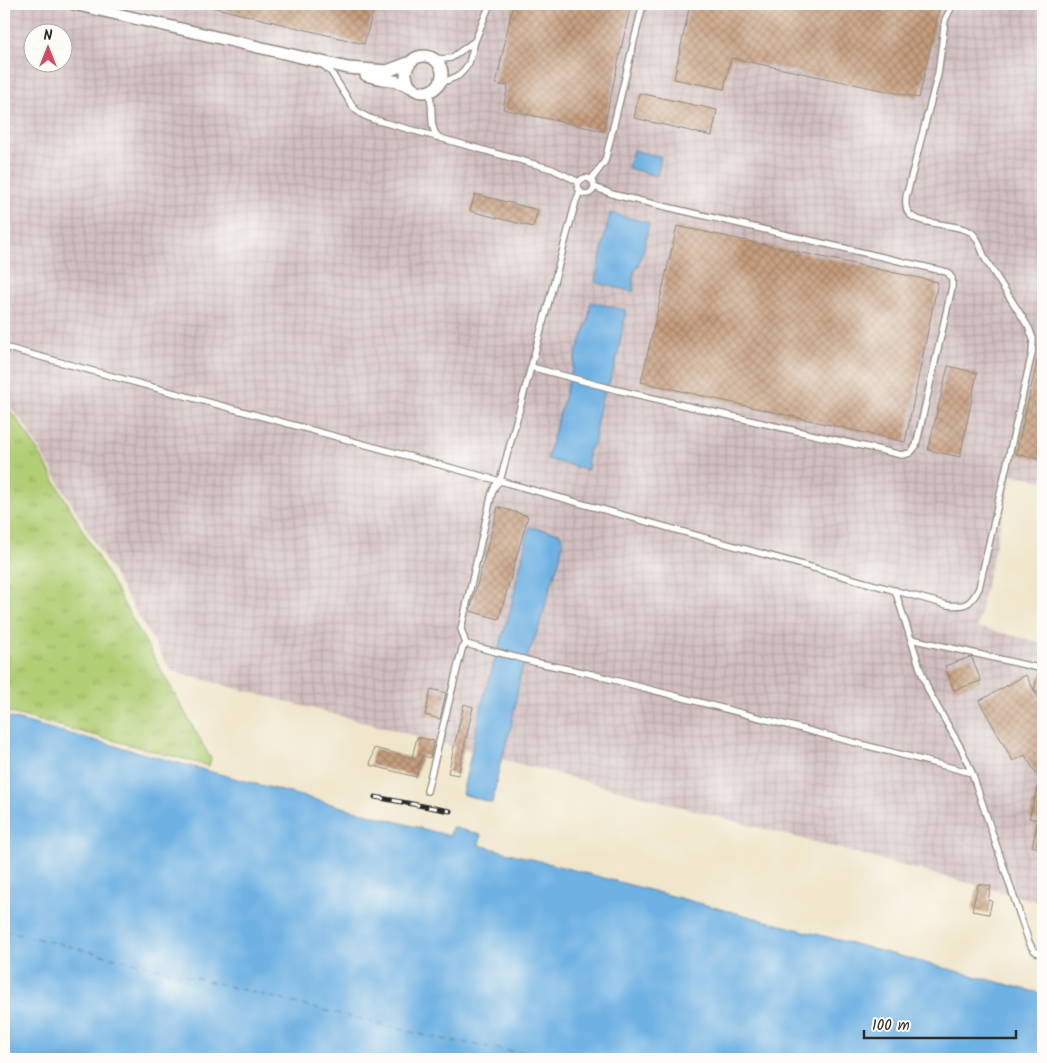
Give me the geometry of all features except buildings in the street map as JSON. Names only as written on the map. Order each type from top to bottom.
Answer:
[{"type":"street","points":[[74,4],[348,68],[374,78],[403,83],[423,92],[436,88],[442,79],[442,68],[431,57],[420,56],[411,62],[387,71],[348,68]]},
{"type":"street","points":[[411,62],[406,76],[414,89]]},
{"type":"lane","points":[[439,84],[458,76],[464,70],[469,62],[475,41],[490,4]]},
{"type":"lane","points":[[591,180],[606,161],[643,4]]},
{"type":"lane","points":[[4,347],[500,481],[947,605],[962,606],[974,599],[979,588],[1032,353],[1033,339],[1029,328],[985,258],[973,233],[914,218],[908,213],[906,206],[906,197],[938,74],[945,20],[954,4]]},
{"type":"lane","points":[[431,57],[451,58],[475,41]]},
{"type":"lane","points":[[307,58],[325,66],[331,72],[352,107],[363,116],[552,169],[578,182]]},
{"type":"lane","points":[[428,92],[431,101],[433,128],[440,138]]},
{"type":"lane","points":[[578,182],[584,178],[591,180]]},
{"type":"lane","points":[[531,367],[617,390],[902,455],[910,453],[916,446],[952,286],[952,278],[947,272],[615,196],[594,187],[591,180]]},
{"type":"lane","points":[[466,644],[460,629],[492,493],[494,486],[500,481],[580,191],[578,182]]},
{"type":"lane","points":[[580,191],[587,194],[594,187]]},
{"type":"lane","points":[[895,590],[920,671],[929,692],[962,750],[972,773],[1029,942],[1035,951],[1043,954]]},
{"type":"lane","points":[[911,639],[1043,669]]},
{"type":"lane","points":[[466,644],[534,662],[587,673],[972,773]]},
{"type":"lane","points":[[427,791],[462,649],[466,644]]},
{"type":"shaded area","points":[[4,4],[1043,4],[1043,481],[1012,474],[982,602],[978,627],[1043,643],[1043,903],[171,671],[23,422],[4,401]]},
{"type":"green space","points":[[4,404],[17,419],[41,456],[211,759],[209,766],[4,711]]},
{"type":"water","points":[[633,150],[661,157],[657,176],[628,168]]},
{"type":"water","points":[[610,213],[649,223],[644,248],[633,275],[633,292],[595,282]]},
{"type":"water","points":[[591,302],[625,310],[625,316],[617,358],[602,398],[595,441],[588,452],[588,470],[547,459],[577,351],[588,321]]},
{"type":"water","points":[[529,527],[560,533],[563,542],[539,627],[521,672],[511,727],[492,803],[462,794],[483,699],[510,611]]},
{"type":"water","points":[[4,716],[450,836],[452,827],[481,835],[479,845],[1043,994],[1043,1059],[4,1059]]},
{"type":"ferry route","points":[[4,930],[431,1037],[556,1059]]},
{"type":"railway","points":[[375,797],[450,811]]}]
